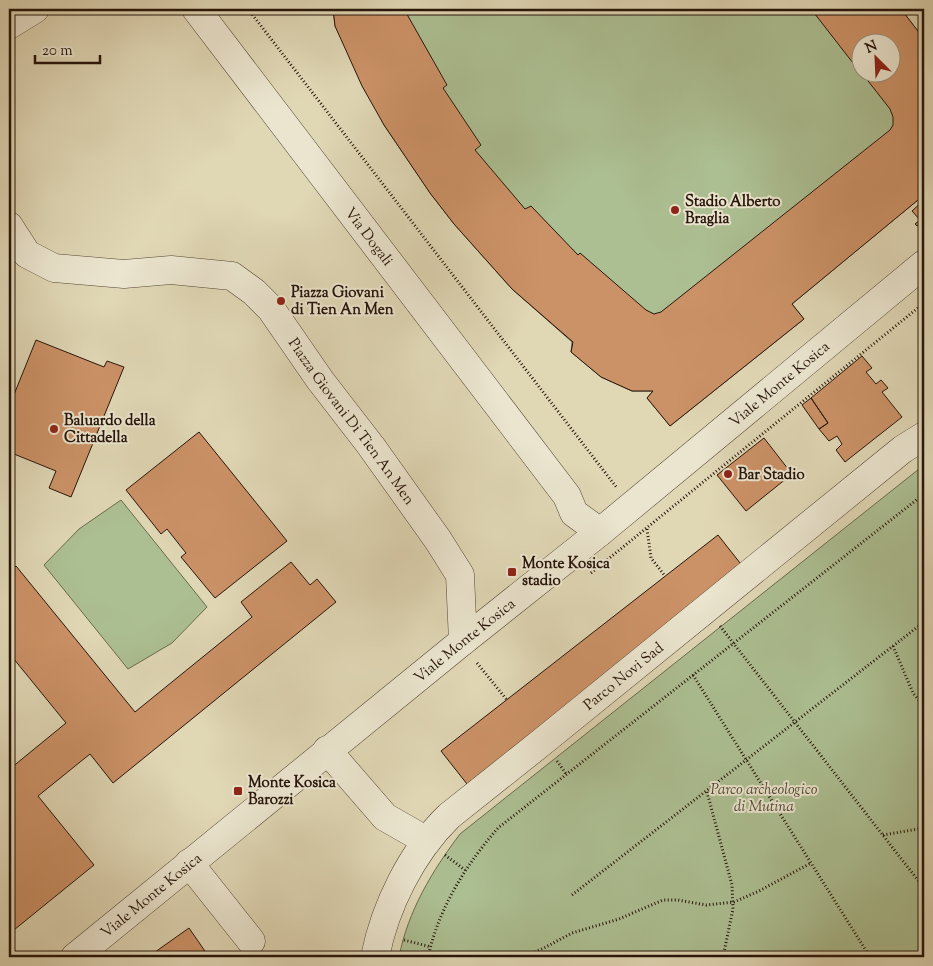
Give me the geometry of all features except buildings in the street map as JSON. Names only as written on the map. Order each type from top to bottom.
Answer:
[{"type":"street","points":[[9,25],[35,9]]},
{"type":"street","name":"Via Dogali","points":[[196,9],[567,496],[574,513],[600,532]]},
{"type":"street","name":"Piazza Giovani Di Tien An Men","points":[[9,226],[27,254],[54,268],[124,274],[171,270],[232,276],[254,292],[271,309],[320,380],[371,446],[438,540],[460,575],[470,652]]},
{"type":"street","name":"Viale Monte Kosica","points":[[331,755],[470,652],[600,532],[634,510],[924,264]]},
{"type":"street","name":"Viale Monte Kosica","points":[[75,957],[193,867],[634,510],[924,281]]},
{"type":"street","name":"Parco Novi Sad","points":[[375,957],[386,919],[398,890],[426,841],[449,816],[903,450],[924,436]]},
{"type":"street","points":[[331,755],[385,817],[426,841]]},
{"type":"street","points":[[193,867],[252,941]]},
{"type":"street","name":"Viale Monte Kosica","points":[[93,957],[193,867]]},
{"type":"path","points":[[248,9],[634,510],[647,529],[651,558],[665,576]]},
{"type":"path","points":[[698,487],[924,303]]},
{"type":"path","points":[[428,957],[448,900],[462,874],[498,828],[924,494]]},
{"type":"path","points":[[706,609],[924,888]]},
{"type":"path","points":[[572,895],[924,622]]},
{"type":"path","points":[[893,646],[913,692],[924,707]]},
{"type":"path","points":[[470,652],[507,700]]},
{"type":"path","points":[[693,675],[870,957]]},
{"type":"path","points":[[707,792],[732,880],[734,902],[723,957]]},
{"type":"path","points":[[883,836],[924,828]]},
{"type":"path","points":[[497,957],[528,955],[550,946],[572,933],[619,919],[663,900],[678,900],[706,905],[734,902],[811,863]]},
{"type":"green space","name":"Stadio Alberto Braglia","points":[[333,9],[901,9],[924,39],[924,195],[792,304],[804,319],[670,426],[647,398],[653,391],[632,391],[601,377],[571,352],[572,342],[512,289],[454,224],[430,193],[384,125],[335,26]]},
{"type":"green space","name":"Parco archeologico di Mutina","points":[[924,465],[924,957],[399,957],[408,924],[422,892],[460,834]]},
{"type":"green space","points":[[121,500],[207,607],[172,643],[128,669],[44,565],[79,529]]},
{"type":"place","name":"Stadio Alberto Braglia","points":[[675,210]]},
{"type":"place","name":"Piazza Giovani di Tien An Men","points":[[281,301]]},
{"type":"place","name":"Baluardo della Cittadella","points":[[54,429]]},
{"type":"place","name":"Bar Stadio","points":[[728,474]]},
{"type":"place","name":"Monte Kosica stadio","points":[[512,572]]},
{"type":"place","name":"Monte Kosica Barozzi","points":[[238,791]]}]
